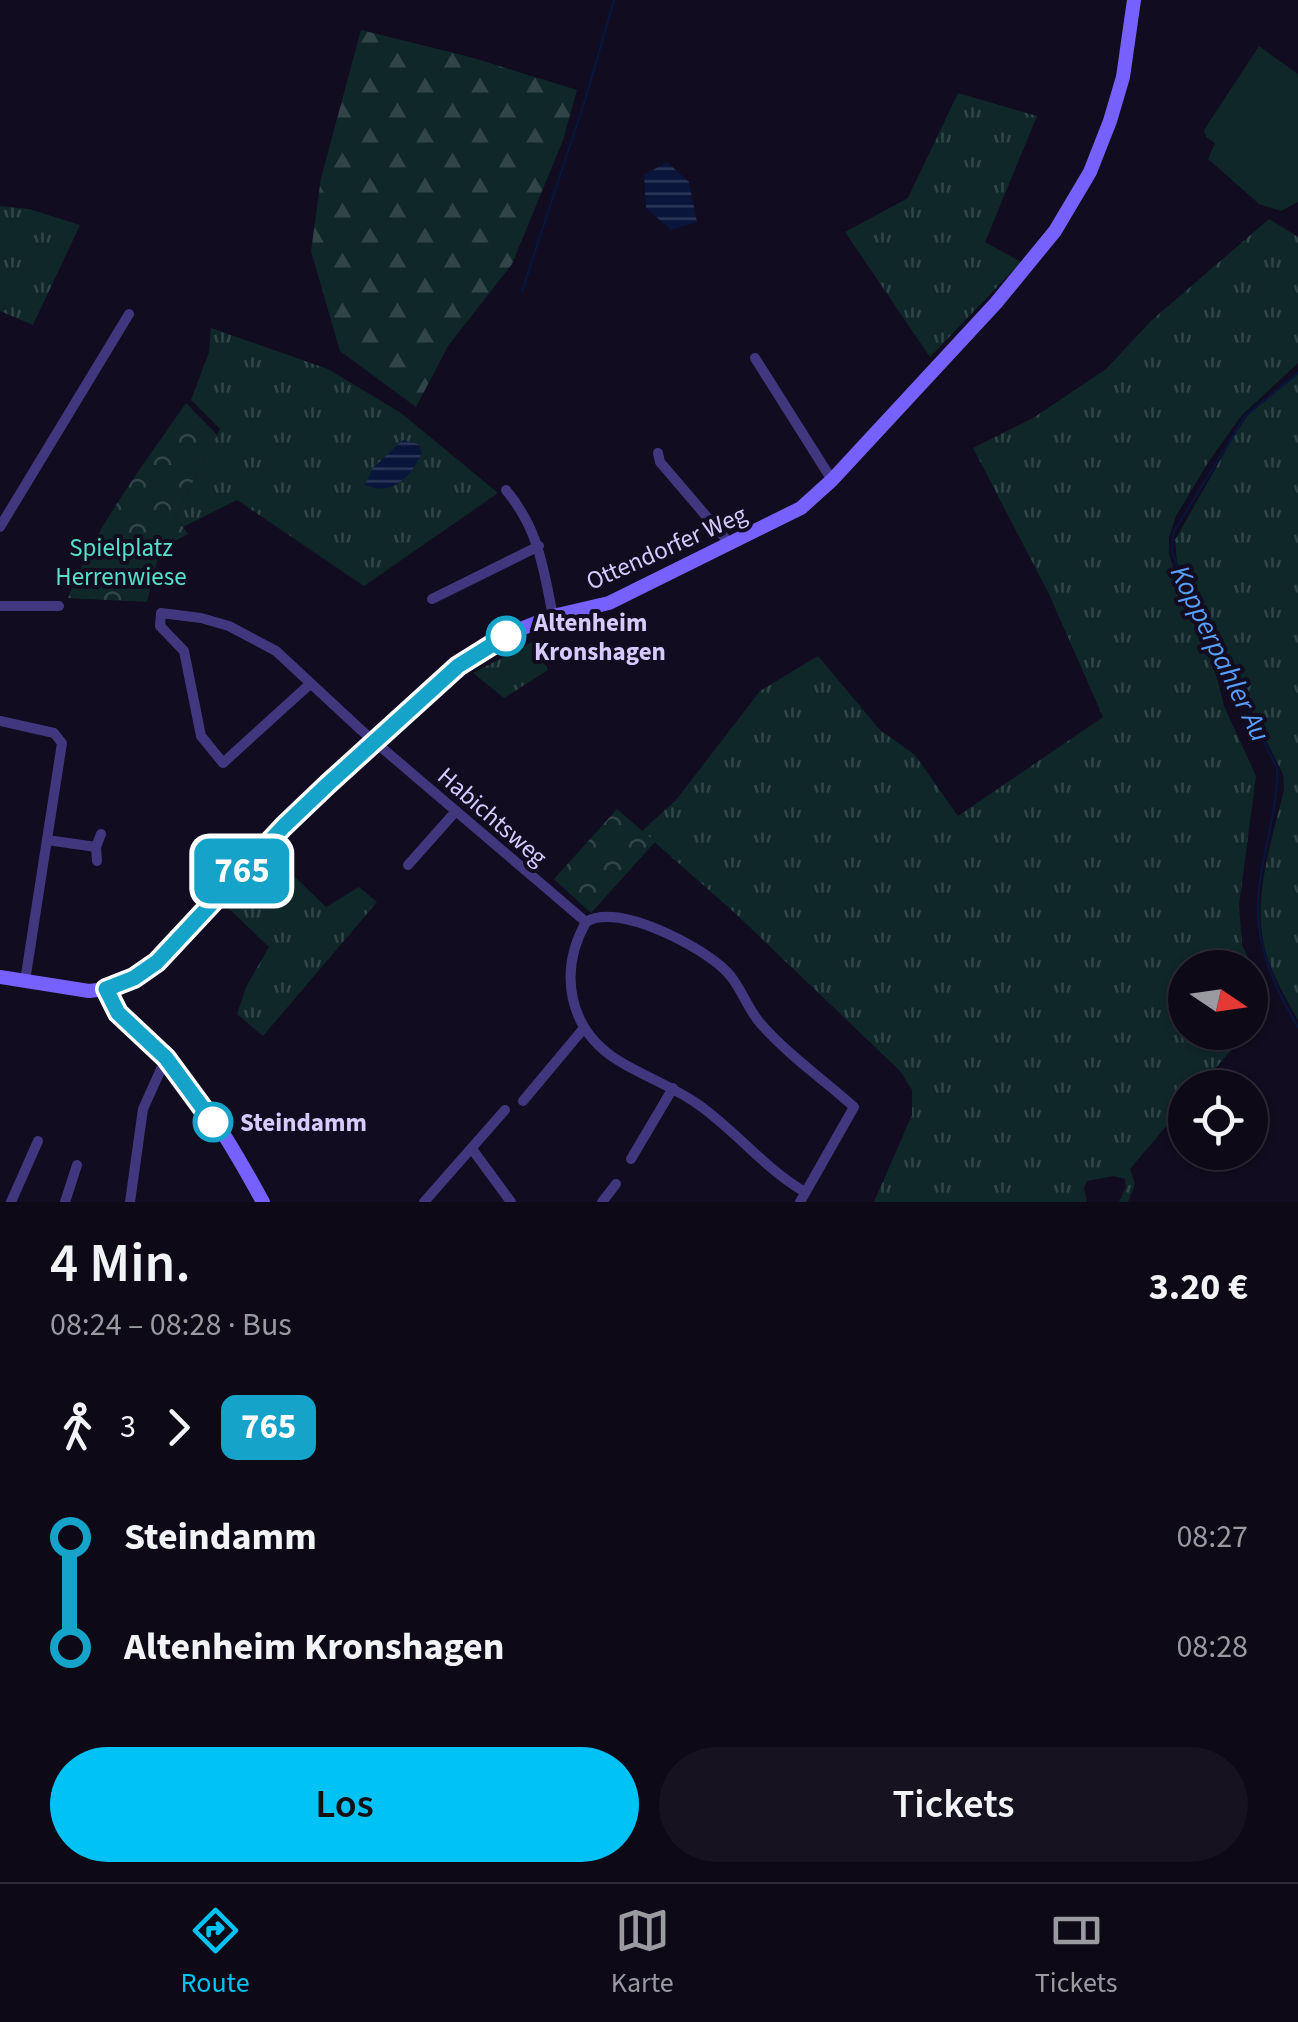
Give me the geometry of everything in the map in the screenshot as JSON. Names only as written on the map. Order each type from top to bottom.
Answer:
[{"type":"main road","name":"Ottendorfer Weg","points":[[106,989],[134,978],[157,962],[284,826],[458,666],[501,638],[553,616],[608,603],[730,544],[801,508],[832,480],[996,303],[1068,211],[1094,162],[1116,101],[1128,51],[1134,0]]},
{"type":"main road","points":[[0,978],[84,990],[106,989],[118,1013],[192,1089],[263,1202]]},
{"type":"street","points":[[0,527],[129,314]]},
{"type":"street","points":[[755,358],[832,480]]},
{"type":"street","points":[[658,453],[660,462],[730,544]]},
{"type":"street","points":[[506,490],[525,512],[539,546],[553,616]]},
{"type":"street","points":[[432,599],[539,546]]},
{"type":"street","points":[[0,606],[60,606]]},
{"type":"street","name":"Habichtsweg","points":[[310,684],[223,763],[201,736],[184,650],[160,626],[161,613],[201,618],[251,636],[276,651],[586,922]]},
{"type":"street","points":[[0,721],[47,730],[60,737],[62,748],[25,981]]},
{"type":"street","points":[[408,864],[456,810]]},
{"type":"street","points":[[97,861],[96,847],[101,834]]},
{"type":"street","points":[[47,840],[96,847]]},
{"type":"street","points":[[595,917],[639,923],[698,948],[728,973],[760,1024],[854,1107],[803,1197],[722,1123],[673,1088],[616,1060],[584,1028],[573,1004],[569,975],[574,948],[586,922],[595,917]]},
{"type":"street","points":[[523,1101],[584,1028]]},
{"type":"street","points":[[130,1202],[143,1109],[166,1058]]},
{"type":"street","points":[[631,1159],[673,1088]]},
{"type":"street","points":[[424,1202],[505,1110]]},
{"type":"street","points":[[10,1202],[38,1142]]},
{"type":"street","points":[[472,1148],[510,1202]]},
{"type":"street","points":[[65,1202],[76,1165]]},
{"type":"street","points":[[602,1202],[616,1184]]},
{"type":"green space","points":[[361,30],[470,57],[577,90],[563,140],[512,264],[448,346],[416,407],[340,351],[311,251],[321,178]]},
{"type":"green space","points":[[1259,46],[1298,74],[1298,202],[1281,211],[1259,204],[1208,159],[1215,143],[1204,130]]},
{"type":"green space","points":[[958,93],[1037,116],[985,242],[1021,262],[930,357],[845,232],[908,198]]},
{"type":"green space","points":[[0,206],[29,209],[80,225],[33,325],[0,311]]},
{"type":"green space","points":[[1269,219],[1298,237],[1298,363],[1242,415],[1176,516],[1169,537],[1175,572],[1204,626],[1224,706],[1256,776],[1239,905],[1244,950],[1168,950],[1168,1050],[1231,1050],[1214,1070],[1168,1070],[1168,1124],[1130,1169],[1135,1184],[1128,1202],[1119,1202],[1125,1179],[1114,1176],[1087,1181],[1087,1202],[874,1202],[912,1115],[912,1090],[900,1071],[736,914],[642,831],[676,800],[760,691],[818,656],[880,730],[915,755],[958,816],[1103,717],[1049,594],[973,448],[1033,418],[1106,369],[1152,320]]},
{"type":"green space","points":[[211,328],[328,369],[401,413],[498,493],[364,586],[237,500],[183,527],[175,516],[220,429],[191,400],[209,352]]},
{"type":"green space","points":[[1298,374],[1298,1020],[1269,961],[1261,922],[1263,884],[1284,790],[1283,774],[1177,562],[1175,540],[1248,415]]},
{"type":"green space","name":"Spielplatz Herrenwiese","points":[[186,403],[217,435],[175,516],[188,534],[160,549],[147,602],[68,598],[106,521]]},
{"type":"green space","points":[[532,642],[548,670],[504,698],[473,673]]},
{"type":"green space","points":[[617,809],[655,842],[591,913],[554,879]]},
{"type":"green space","points":[[273,856],[326,907],[359,887],[377,902],[263,1036],[237,1014],[246,987],[269,947],[226,906]]},
{"type":"water","points":[[667,162],[689,182],[697,222],[671,230],[646,208],[644,175]]},
{"type":"water","points":[[403,440],[418,444],[422,453],[412,470],[392,486],[365,485],[373,468]]},
{"type":"waterway","points":[[522,291],[614,0]]},
{"type":"waterway","name":"Kopperpahler Au","points":[[1298,373],[1246,415],[1174,531],[1172,550],[1277,768],[1275,802],[1259,884],[1258,918],[1269,967],[1298,1027]]},
{"type":"bus line","name":"765","points":[[213,1122],[166,1058],[118,1013],[106,989],[134,978],[157,962],[284,826],[374,740],[458,666],[506,636]]},
{"type":"place","name":"Altenheim Kronshagen","points":[[506,636]]},
{"type":"place","name":"Steindamm","points":[[213,1122]]}]
